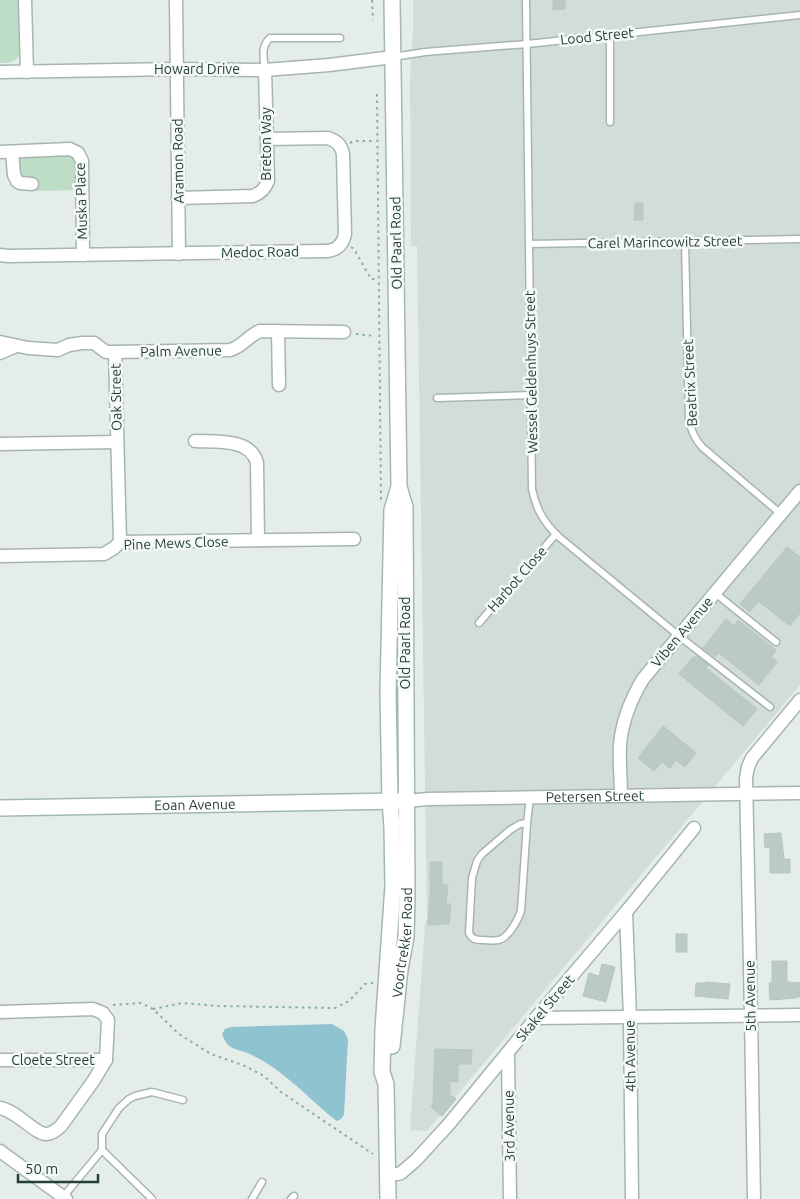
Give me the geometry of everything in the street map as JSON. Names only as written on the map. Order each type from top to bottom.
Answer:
[{"type":"main road","name":"Old Paarl Road","points":[[392,0],[399,487],[405,507],[406,801]]},
{"type":"main road","name":"Old Paarl Road","points":[[390,801],[388,693],[392,510],[399,487]]},
{"type":"main road","name":"Petersen Street","points":[[390,801],[406,801]]},
{"type":"main road","name":"Eoan Avenue","points":[[0,808],[390,801]]},
{"type":"main road","name":"Voortrekker Road","points":[[386,1084],[382,1072],[383,1029],[394,886],[390,801]]},
{"type":"main road","name":"Voortrekker Road","points":[[388,1199],[386,1084],[390,1071],[400,969],[406,937],[406,801]]},
{"type":"street","points":[[25,0],[27,72]]},
{"type":"street","name":"Aramon Road","points":[[176,0],[179,254]]},
{"type":"street","name":"Howard Drive","points":[[0,72],[177,68],[265,70],[329,65],[393,56]]},
{"type":"street","name":"Breton Way","points":[[178,198],[253,196],[261,193],[266,186],[268,181],[265,70]]},
{"type":"street","points":[[267,139],[328,138],[337,142],[343,154],[345,234],[342,243]]},
{"type":"street","name":"Muska Place","points":[[32,184],[20,183],[15,178],[6,152],[70,149],[78,153],[82,161],[83,255]]},
{"type":"street","name":"Medoc Road","points":[[0,255],[330,251],[342,243]]},
{"type":"street","name":"Palm Avenue","points":[[0,342],[28,348],[58,350],[69,345],[94,343],[106,352],[230,350],[258,331],[344,332]]},
{"type":"street","points":[[278,331],[279,384]]},
{"type":"street","points":[[0,353],[16,346]]},
{"type":"street","name":"Oak Street","points":[[114,352],[120,542]]},
{"type":"street","points":[[195,441],[236,444],[254,453],[257,463],[258,540]]},
{"type":"street","points":[[0,444],[117,442]]},
{"type":"street","name":"Viben Avenue","points":[[621,796],[620,747],[622,731],[630,703],[643,679],[800,492]]},
{"type":"street","name":"Pine Mews Close","points":[[0,556],[104,554],[120,542],[354,539]]},
{"type":"street","points":[[745,794],[747,773],[752,758],[800,700]]},
{"type":"street","name":"Petersen Street","points":[[406,801],[428,799],[800,793]]},
{"type":"street","name":"5th Avenue","points":[[745,794],[754,1199]]},
{"type":"street","name":"Skakel Street","points":[[387,1174],[402,1173],[449,1124],[694,828]]},
{"type":"street","name":"4th Avenue","points":[[626,912],[630,1017],[632,1199]]},
{"type":"street","points":[[0,1012],[93,1009],[103,1013],[108,1020],[106,1060],[61,1126],[54,1132],[44,1134],[13,1113],[0,1108]]},
{"type":"street","points":[[536,1018],[800,1014]]},
{"type":"street","name":"3rd Avenue","points":[[508,1054],[510,1199]]},
{"type":"street","name":"Cloete Street","points":[[0,1060],[106,1060]]},
{"type":"street","points":[[0,1151],[64,1198]]},
{"type":"lane","name":"Wessel Geldenhuys Street","points":[[526,0],[532,489],[534,499],[542,518],[556,534],[679,636],[770,707]]},
{"type":"lane","name":"Lood Street","points":[[393,56],[800,15]]},
{"type":"lane","points":[[610,35],[610,122]]},
{"type":"lane","points":[[265,70],[263,50],[270,38],[340,38]]},
{"type":"lane","name":"Carel Marincowitz Street","points":[[529,244],[800,239]]},
{"type":"lane","name":"Beatrix Street","points":[[686,241],[689,420],[692,432],[702,448],[781,514]]},
{"type":"lane","points":[[437,398],[531,395]]},
{"type":"lane","name":"Harbot Close","points":[[479,623],[556,534]]},
{"type":"lane","points":[[715,593],[776,642]]},
{"type":"lane","points":[[527,823],[520,824],[510,830],[482,854],[477,861],[472,878],[469,933],[476,940],[498,940],[504,937],[518,918],[530,797]]},
{"type":"lane","points":[[64,1198],[102,1150],[102,1134],[119,1108],[128,1099],[152,1092],[183,1100]]},
{"type":"lane","points":[[102,1150],[152,1199]]},
{"type":"lane","points":[[252,1199],[262,1182]]},
{"type":"path","points":[[372,0],[373,20]]},
{"type":"path","points":[[376,94],[381,500]]},
{"type":"path","points":[[341,148],[354,141],[373,141]]},
{"type":"path","points":[[342,243],[354,249],[371,279],[375,279]]},
{"type":"path","points":[[344,332],[375,336]]},
{"type":"path","points":[[152,1009],[182,1003],[218,1006],[335,1008],[349,1001],[365,984],[375,983]]},
{"type":"path","points":[[103,1013],[114,1005],[141,1002],[152,1009],[179,1034],[212,1054],[245,1066],[264,1076],[281,1092],[373,1154]]},
{"type":"shaded area","points":[[413,0],[800,0],[800,685],[427,1131],[410,1130],[427,918],[417,246],[411,246],[410,80]]},
{"type":"green space","points":[[0,0],[21,0],[21,52],[15,60],[7,63],[0,63]]},
{"type":"green space","points":[[67,153],[75,156],[79,190],[34,191],[33,180],[25,180],[19,175],[18,159],[20,157]]},
{"type":"water","points":[[332,1024],[344,1031],[348,1039],[344,1115],[337,1121],[273,1067],[252,1055],[230,1047],[222,1034],[225,1029],[231,1027]]},
{"type":"building","points":[[553,0],[565,0],[565,9],[553,10]]},
{"type":"building","points":[[635,203],[643,203],[643,220],[634,220]]},
{"type":"building","points":[[787,547],[800,557],[800,613],[790,626],[758,601],[750,612],[740,604]]},
{"type":"building","points":[[726,619],[734,626],[738,620],[776,650],[771,657],[777,662],[759,685],[719,653],[715,657],[703,648]]},
{"type":"building","points":[[696,656],[708,665],[706,668],[757,709],[743,726],[679,674]]},
{"type":"building","points":[[663,726],[696,753],[685,767],[676,760],[670,768],[662,762],[654,771],[638,758]]},
{"type":"building","points":[[781,833],[784,859],[790,859],[790,873],[770,873],[770,847],[765,848],[764,834]]},
{"type":"building","points":[[430,862],[442,862],[442,885],[448,885],[446,904],[451,904],[449,924],[428,925],[431,881]]},
{"type":"building","points":[[676,934],[687,934],[687,952],[676,952]]},
{"type":"building","points":[[772,961],[787,961],[787,982],[800,983],[800,997],[770,1000],[769,983],[772,983]]},
{"type":"building","points":[[602,964],[615,967],[606,1002],[583,996],[589,973],[599,976]]},
{"type":"building","points":[[696,983],[730,984],[728,999],[695,996]]},
{"type":"building","points":[[435,1049],[472,1050],[471,1064],[458,1064],[458,1082],[450,1081],[450,1095],[456,1099],[442,1116],[431,1107],[433,1104]]}]
